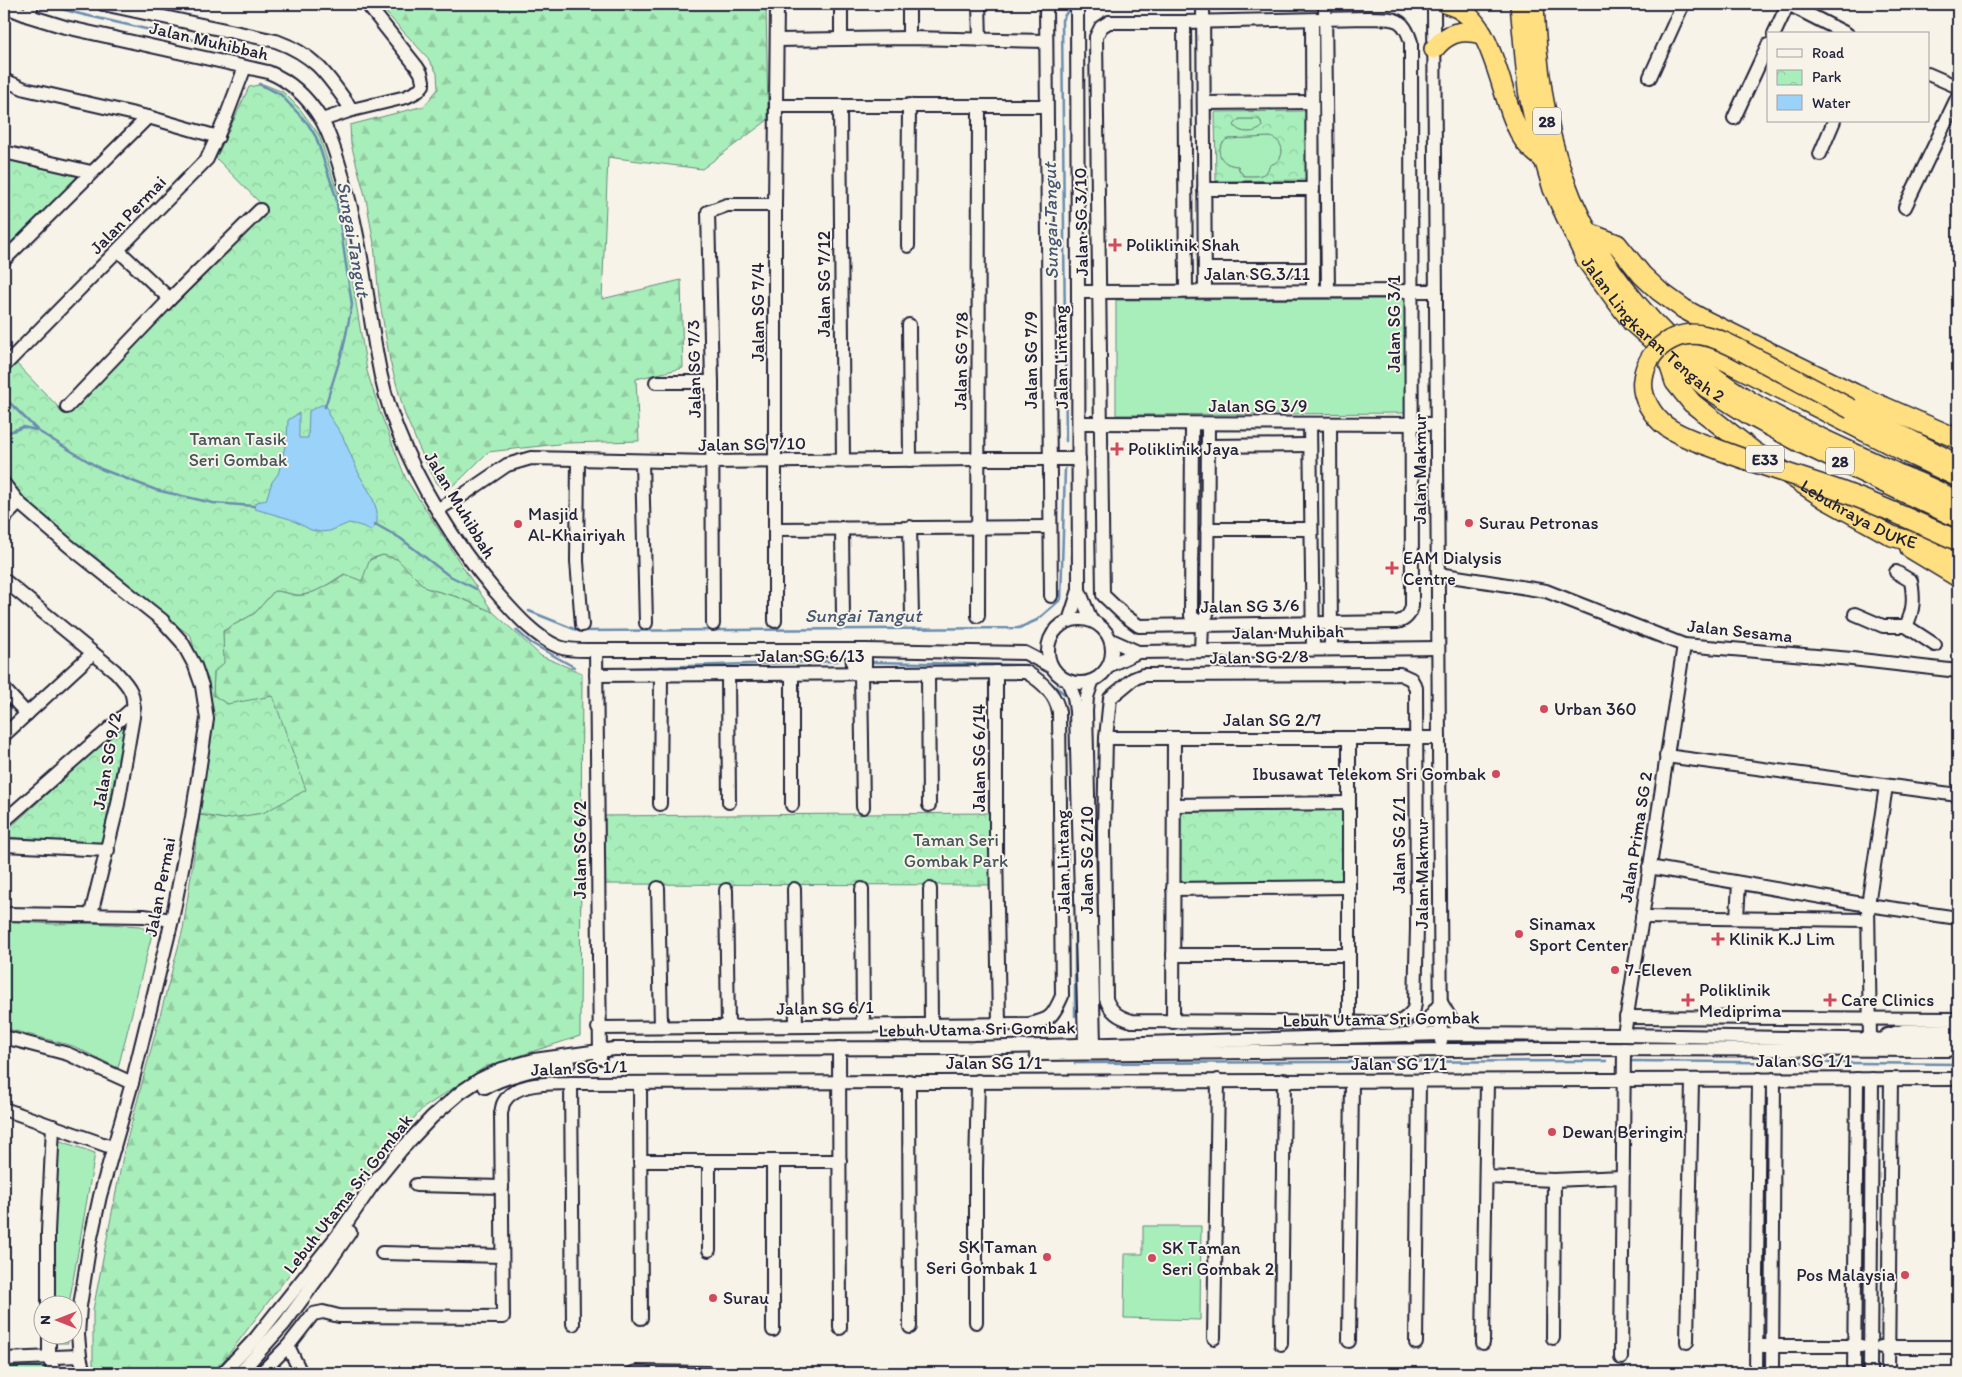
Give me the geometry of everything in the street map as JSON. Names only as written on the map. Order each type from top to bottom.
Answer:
[{"type":"highway","name":"Jalan Lingkaran Tengah 2","points":[[1520,4],[1528,90],[1543,158],[1559,205],[1587,261],[1632,322],[1706,388],[1727,393],[1758,406],[1958,502]]},
{"type":"highway","name":"Jalan Lingkaran Tengah 2","points":[[1534,4],[1537,61],[1550,135],[1565,183],[1586,232],[1632,299],[1685,353],[1716,379],[1727,393],[1803,444],[1958,518]]},
{"type":"highway","points":[[1437,5],[1457,6],[1467,14],[1482,34],[1492,56],[1513,118],[1526,143],[1543,158]]},
{"type":"highway","points":[[1434,49],[1450,34],[1463,31],[1482,34]]},
{"type":"highway","points":[[1586,232],[1617,244],[1653,286],[1692,313],[1855,394],[1958,439]]},
{"type":"highway","points":[[1958,464],[1729,344],[1706,336],[1680,336],[1667,342],[1657,348],[1649,358],[1644,370],[1642,384],[1644,396],[1657,418],[1668,427],[1688,438],[1723,452],[1856,496],[1958,542]]},
{"type":"highway","points":[[1685,353],[1714,355],[1958,477]]},
{"type":"highway","name":"Lebuhraya DUKE","points":[[1666,354],[1675,382],[1692,404],[1753,451],[1827,500],[1892,536],[1958,555]]},
{"type":"highway","points":[[1892,536],[1958,577]]},
{"type":"street","points":[[103,4],[276,41],[295,48],[321,68],[352,110]]},
{"type":"street","points":[[322,120],[406,96],[418,91],[422,85],[421,73],[417,67],[367,4]]},
{"type":"street","name":"Jalan SG 7/4","points":[[775,620],[777,4]]},
{"type":"street","points":[[841,4],[841,39]]},
{"type":"street","points":[[909,4],[909,38]]},
{"type":"street","points":[[979,4],[980,40]]},
{"type":"street","name":"Jalan SG 7/9","points":[[1046,4],[1051,596]]},
{"type":"street","name":"Jalan Lintang","points":[[1069,621],[1079,590],[1077,4]]},
{"type":"street","points":[[1203,4],[1205,292]]},
{"type":"street","points":[[1325,4],[1328,291]]},
{"type":"street","points":[[1650,78],[1683,4]]},
{"type":"street","points":[[1775,32],[1788,4],[1843,32]]},
{"type":"street","name":"Jalan Makmur","points":[[1437,5],[1434,49],[1442,1050]]},
{"type":"street","name":"Jalan Muhibbah","points":[[4,6],[30,10],[66,26],[268,72],[290,84],[308,100],[322,120],[349,197],[360,246],[377,358],[384,388],[400,435],[415,468],[438,509],[482,575],[504,602],[535,631],[558,646],[570,650],[858,650],[1025,653],[1052,667]]},
{"type":"street","points":[[1186,292],[1184,22],[1325,19]]},
{"type":"street","name":"Jalan SG 3/1","points":[[1325,19],[1393,19],[1405,26],[1411,42],[1412,606],[1408,616]]},
{"type":"street","points":[[1312,20],[1314,291]]},
{"type":"street","name":"Jalan SG 3/10","points":[[1103,596],[1096,37],[1100,30],[1109,22],[1184,22]]},
{"type":"street","points":[[777,40],[909,38],[1046,41]]},
{"type":"street","points":[[1734,118],[1767,48]]},
{"type":"street","name":"Jalan Permai","points":[[4,366],[207,159],[245,67]]},
{"type":"street","points":[[1930,75],[1958,87]]},
{"type":"street","points":[[4,80],[25,88],[148,116],[218,136]]},
{"type":"street","points":[[1905,207],[1955,113],[1958,96]]},
{"type":"street","points":[[1204,102],[1312,102]]},
{"type":"street","points":[[908,105],[908,246]]},
{"type":"street","points":[[777,106],[1046,106]]},
{"type":"street","name":"Jalan SG 7/12","points":[[840,106],[843,460]]},
{"type":"street","name":"Jalan SG 7/8","points":[[978,616],[979,106]]},
{"type":"street","points":[[4,260],[148,116]]},
{"type":"street","points":[[1820,154],[1834,122]]},
{"type":"street","points":[[4,152],[91,172]]},
{"type":"street","points":[[1313,162],[1326,162]]},
{"type":"street","points":[[1185,164],[1204,164]]},
{"type":"street","points":[[1204,190],[1313,189]]},
{"type":"street","name":"Jalan SG 7/3","points":[[713,624],[712,382],[708,212],[727,205],[775,204]]},
{"type":"street","points":[[66,407],[170,299],[260,210]]},
{"type":"street","points":[[119,250],[170,299]]},
{"type":"street","points":[[1205,270],[1313,269]]},
{"type":"street","name":"Jalan SG 3/11","points":[[1078,292],[1436,291]]},
{"type":"street","points":[[909,325],[910,460]]},
{"type":"street","points":[[656,382],[712,382]]},
{"type":"street","name":"Jalan SG 3/9","points":[[1079,424],[1437,424]]},
{"type":"street","points":[[1192,424],[1191,616],[1202,624]]},
{"type":"street","points":[[1201,651],[1202,624],[1206,614],[1208,424]]},
{"type":"street","points":[[1310,424],[1313,650]]},
{"type":"street","points":[[1330,424],[1331,649]]},
{"type":"street","points":[[1207,446],[1310,444]]},
{"type":"street","name":"Jalan SG 7/10","points":[[438,509],[460,498],[508,465],[531,458],[712,462],[776,460],[1079,460]]},
{"type":"street","points":[[578,459],[578,561],[582,625]]},
{"type":"street","points":[[642,461],[646,623]]},
{"type":"street","name":"Jalan Permai","points":[[4,484],[19,504],[162,620],[182,642],[195,666],[202,686],[207,718],[192,816],[172,920],[132,1083],[100,1196],[87,1260],[78,1335],[84,1373]]},
{"type":"street","points":[[4,518],[19,504]]},
{"type":"street","points":[[910,527],[912,616]]},
{"type":"street","points":[[776,528],[1050,527]]},
{"type":"street","points":[[842,528],[843,617]]},
{"type":"street","points":[[1207,529],[1311,529]]},
{"type":"street","points":[[1896,572],[1911,581],[1914,597],[1912,614],[1906,626]]},
{"type":"street","name":"Jalan Sesama","points":[[1438,574],[1546,590],[1684,645],[1852,659],[1958,671]]},
{"type":"street","name":"Jalan SG 9/2","points":[[4,580],[115,671],[131,688],[134,707],[118,804],[92,914]]},
{"type":"street","name":"Jalan Lintang","points":[[1079,590],[1091,620]]},
{"type":"street","name":"Jalan SG 3/6","points":[[1103,596],[1139,626],[1397,622],[1408,616]]},
{"type":"street","points":[[1855,614],[1883,626],[1906,626],[1935,645]]},
{"type":"street","points":[[1025,653],[1051,638],[1061,625],[1069,621],[1076,619],[1091,620],[1103,628],[1111,640],[1113,652],[1110,664],[1099,678],[1092,682],[1084,684],[1068,681],[1062,678],[1052,667],[1048,653],[1051,638]]},
{"type":"street","name":"Jalan Muhibah","points":[[1111,640],[1138,652]]},
{"type":"street","name":"Jalan Prima SG 2","points":[[1624,1035],[1684,645]]},
{"type":"street","name":"Jalan Muhibah","points":[[1110,664],[1138,652],[1438,648]]},
{"type":"street","name":"Jalan SG 6/2","points":[[596,650],[599,1054]]},
{"type":"street","points":[[858,650],[865,666],[861,674],[863,808]]},
{"type":"street","points":[[4,735],[93,654]]},
{"type":"street","name":"Jalan SG 6/13","points":[[596,670],[660,674],[1026,672],[1033,676],[1050,692],[1057,702],[1059,712],[1062,996],[1051,1018]]},
{"type":"street","points":[[928,672],[929,804]]},
{"type":"street","name":"Jalan SG 6/14","points":[[996,672],[996,848],[999,1023]]},
{"type":"street","points":[[660,674],[660,804]]},
{"type":"street","points":[[728,674],[729,802]]},
{"type":"street","points":[[792,674],[792,805]]},
{"type":"street","name":"Jalan SG 2/8","points":[[1108,704],[1110,698],[1133,678],[1143,675],[1400,674],[1411,679],[1416,688]]},
{"type":"street","name":"Jalan Lintang","points":[[1068,681],[1074,697],[1076,711],[1090,1044]]},
{"type":"street","name":"Jalan Lintang","points":[[1090,1044],[1086,711],[1087,697],[1092,682]]},
{"type":"street","name":"Jalan SG 2/1","points":[[1348,1024],[1396,1023],[1409,1015],[1414,1008],[1416,688]]},
{"type":"street","points":[[4,689],[27,714]]},
{"type":"street","name":"Jalan SG 2/10","points":[[1108,704],[1104,862],[1106,998],[1109,1007],[1115,1014],[1132,1021],[1173,1022]]},
{"type":"street","points":[[4,821],[134,707]]},
{"type":"street","name":"Jalan SG 2/7","points":[[1106,738],[1439,738]]},
{"type":"street","points":[[1174,738],[1173,1022],[1348,1024],[1349,738]]},
{"type":"street","points":[[1666,756],[1958,795]]},
{"type":"street","points":[[1869,1045],[1868,905],[1886,786]]},
{"type":"street","points":[[1174,804],[1349,804]]},
{"type":"street","points":[[4,846],[108,850]]},
{"type":"street","points":[[1650,867],[1868,905],[1958,918]]},
{"type":"street","points":[[1738,918],[1739,883]]},
{"type":"street","points":[[1174,889],[1349,887]]},
{"type":"street","points":[[658,888],[661,1026]]},
{"type":"street","points":[[794,889],[796,1026]]},
{"type":"street","points":[[862,889],[863,1025]]},
{"type":"street","points":[[930,889],[931,1024]]},
{"type":"street","points":[[726,890],[728,1026]]},
{"type":"street","points":[[4,914],[92,914],[144,916],[172,920]]},
{"type":"street","points":[[1642,916],[1868,920]]},
{"type":"street","points":[[1173,954],[1348,955]]},
{"type":"street","points":[[1410,1036],[1426,1022],[1441,1002],[1452,1021],[1471,1034]]},
{"type":"street","points":[[1626,1017],[1958,1019]]},
{"type":"street","name":"Jalan SG 6/1","points":[[598,1028],[1029,1024],[1043,1022],[1051,1018]]},
{"type":"street","points":[[1263,1023],[1264,1038]]},
{"type":"street","name":"Lebuh Utama Sri Gombak","points":[[1869,1045],[1903,1031],[1958,1031]]},
{"type":"street","name":"Lebuh Utama Sri Gombak","points":[[839,1052],[1442,1034],[1624,1035],[1869,1045],[1944,1046],[1958,1050]]},
{"type":"street","points":[[4,1037],[68,1054],[132,1083]]},
{"type":"street","name":"Lebuh Utama Sri Gombak","points":[[1944,1046],[1958,1041]]},
{"type":"street","name":"Lebuh Utama Sri Gombak","points":[[223,1373],[256,1338],[341,1231],[371,1187],[401,1150],[432,1117],[461,1092],[480,1080],[502,1069],[534,1060],[599,1054],[1624,1049],[1869,1045],[1902,1055],[1958,1056]]},
{"type":"street","points":[[1621,1358],[1624,1049]]},
{"type":"street","points":[[839,1052],[840,1328]]},
{"type":"street","name":"Lebuh Utama Sri Gombak","points":[[240,1373],[290,1316],[397,1166],[416,1143],[449,1112],[468,1096],[500,1080],[599,1054]]},
{"type":"street","points":[[1756,1373],[1759,1079]]},
{"type":"street","points":[[1772,1373],[1774,1079]]},
{"type":"street","points":[[1854,1373],[1856,1079]]},
{"type":"street","points":[[1870,1373],[1872,1079]]},
{"type":"street","points":[[1888,1373],[1891,1079]]},
{"type":"street","name":"Jalan SG 1/1","points":[[502,1187],[501,1113],[504,1102],[511,1094],[522,1087],[571,1083],[1958,1079]]},
{"type":"street","points":[[1214,1338],[1218,1080]]},
{"type":"street","points":[[1281,1344],[1284,1080]]},
{"type":"street","points":[[1687,1342],[1692,1080]]},
{"type":"street","points":[[909,1081],[910,1327]]},
{"type":"street","points":[[976,1322],[978,1081]]},
{"type":"street","points":[[1349,1341],[1352,1081]]},
{"type":"street","points":[[1483,1343],[1487,1081]]},
{"type":"street","points":[[1416,1343],[1419,1082]]},
{"type":"street","points":[[571,1083],[573,1324]]},
{"type":"street","points":[[640,1084],[641,1318]]},
{"type":"street","points":[[4,1109],[114,1148]]},
{"type":"street","points":[[48,1294],[48,1232],[53,1126]]},
{"type":"street","points":[[640,1161],[840,1161]]},
{"type":"street","points":[[709,1161],[709,1250]]},
{"type":"street","points":[[773,1161],[773,1330]]},
{"type":"street","points":[[1486,1177],[1554,1180],[1622,1177]]},
{"type":"street","points":[[1758,1178],[1773,1178]]},
{"type":"street","points":[[1553,1338],[1554,1180]]},
{"type":"street","points":[[261,1373],[288,1346],[313,1314],[323,1312],[339,1316],[503,1317],[502,1187],[416,1185]]},
{"type":"street","points":[[382,1253],[502,1256]]},
{"type":"street","points":[[49,1344],[49,1358],[55,1373]]},
{"type":"street","points":[[288,1346],[301,1373]]},
{"type":"street","points":[[1757,1346],[1958,1347]]},
{"type":"street","points":[[4,1359],[80,1356]]},
{"type":"street","points":[[633,1373],[708,1373]]},
{"type":"green space","points":[[378,4],[766,4],[768,120],[702,169],[608,157],[602,299],[681,280],[683,368],[636,379],[639,441],[567,443],[488,452],[461,479],[445,491],[437,483],[405,415],[390,361],[379,297],[374,244],[366,199],[351,144],[350,125],[424,106],[438,89],[437,73],[427,57]]},
{"type":"green space","name":"Taman Tasik Seri Gombak","points":[[263,84],[283,92],[300,109],[319,135],[339,197],[367,371],[380,412],[406,479],[493,612],[458,597],[426,588],[397,559],[383,555],[370,559],[362,581],[344,574],[322,588],[303,595],[274,591],[255,613],[223,631],[224,663],[214,672],[213,695],[227,704],[273,696],[306,790],[263,813],[225,819],[193,813],[209,715],[191,636],[70,546],[4,483],[4,366],[11,358],[66,415],[268,211],[216,158],[249,87]]},
{"type":"green space","points":[[1306,111],[1307,180],[1216,181],[1215,112]],"holes":[[[1239,119],[1258,119],[1261,121],[1262,127],[1256,131],[1247,132],[1239,130],[1234,125]],[[1270,137],[1279,142],[1282,151],[1279,160],[1270,165],[1263,174],[1244,176],[1238,166],[1227,163],[1220,157],[1220,148],[1227,139]]]},
{"type":"green space","points":[[1239,119],[1258,119],[1261,121],[1262,127],[1256,131],[1247,132],[1239,130],[1234,125]]},
{"type":"green space","points":[[1270,137],[1279,142],[1282,151],[1279,160],[1270,165],[1263,174],[1244,176],[1238,166],[1227,163],[1220,157],[1220,148],[1227,139]]},
{"type":"green space","points":[[4,158],[80,177],[4,255]]},
{"type":"green space","points":[[1405,299],[1406,413],[1116,415],[1116,300]]},
{"type":"green space","points":[[383,555],[397,559],[426,588],[458,597],[493,612],[541,656],[582,673],[580,1036],[485,1067],[422,1109],[369,1169],[225,1359],[210,1373],[98,1373],[93,1364],[93,1310],[124,1151],[183,929],[200,815],[225,819],[227,704],[213,695],[214,672],[223,645],[223,631],[255,613],[274,591],[300,595],[308,594],[364,563]]},
{"type":"green space","points":[[125,723],[102,843],[4,837],[4,833]]},
{"type":"green space","points":[[1349,803],[1349,887],[1173,889],[1174,805]]},
{"type":"green space","name":"Taman Seri Gombak Park","points":[[992,813],[992,885],[598,884],[597,816]]},
{"type":"green space","points":[[4,921],[140,926],[152,934],[118,1068],[73,1046],[4,1028]]},
{"type":"green space","points":[[55,1139],[95,1153],[71,1294],[51,1294]]},
{"type":"green space","points":[[1143,1226],[1201,1226],[1200,1320],[1124,1318],[1125,1254],[1143,1254]]},
{"type":"green space","points":[[47,1362],[52,1373],[4,1373],[4,1363]]},
{"type":"water","points":[[325,405],[328,409],[328,414],[342,435],[360,476],[372,496],[377,511],[377,522],[372,531],[349,523],[330,531],[320,532],[311,530],[290,519],[255,509],[254,506],[257,502],[266,500],[272,482],[278,474],[287,438],[288,420],[299,413],[299,438],[308,438],[309,411]]},
{"type":"waterway","name":"Sungai Tangut","points":[[43,4],[203,42]]},
{"type":"waterway","name":"Sungai Tangut","points":[[1066,441],[1062,20],[1072,4]]},
{"type":"waterway","name":"Sungai Tangut","points":[[259,84],[280,94],[308,124],[316,137],[336,197],[352,305],[343,349],[325,407]]},
{"type":"waterway","points":[[4,397],[38,431],[101,469],[156,490],[213,503],[254,506]]},
{"type":"waterway","points":[[4,434],[23,427],[36,430]]},
{"type":"waterway","name":"Sungai Tangut","points":[[529,611],[579,631],[1019,628],[1037,620],[1061,599],[1065,469]]},
{"type":"waterway","name":"Sungai Tangut","points":[[375,524],[400,538],[448,575],[476,589]]},
{"type":"waterway","points":[[516,630],[531,643],[574,667]]},
{"type":"waterway","points":[[600,669],[838,661]]},
{"type":"waterway","points":[[870,662],[1027,665],[1066,695]]},
{"type":"waterway","points":[[1075,894],[1075,1016]]},
{"type":"waterway","points":[[1075,1063],[1606,1061]]},
{"type":"waterway","points":[[1632,1061],[1958,1064]]},
{"type":"place","name":"Poliklinik Shah","points":[[1115,245]]},
{"type":"place","name":"Poliklinik Jaya","points":[[1117,449]]},
{"type":"place","name":"Surau Petronas","points":[[1469,523]]},
{"type":"place","name":"Masjid Al-Khairiyah","points":[[518,524]]},
{"type":"place","name":"EAM Dialysis Centre","points":[[1392,568]]},
{"type":"place","name":"Urban 360","points":[[1544,709]]},
{"type":"place","name":"Ibusawat Telekom Sri Gombak","points":[[1496,774]]},
{"type":"place","name":"Sinamax Sport Center","points":[[1519,934]]},
{"type":"place","name":"Klinik K.J Lim","points":[[1718,939]]},
{"type":"place","name":"7-Eleven","points":[[1615,970]]},
{"type":"place","name":"Poliklinik Mediprima","points":[[1688,1000]]},
{"type":"place","name":"Care Clinics","points":[[1830,1000]]},
{"type":"place","name":"Dewan Beringin","points":[[1552,1132]]},
{"type":"place","name":"SK Taman Seri Gombak 1","points":[[1047,1257]]},
{"type":"place","name":"SK Taman Seri Gombak 2","points":[[1152,1258]]},
{"type":"place","name":"Pos Malaysia","points":[[1905,1275]]},
{"type":"place","name":"Surau","points":[[713,1298]]}]
